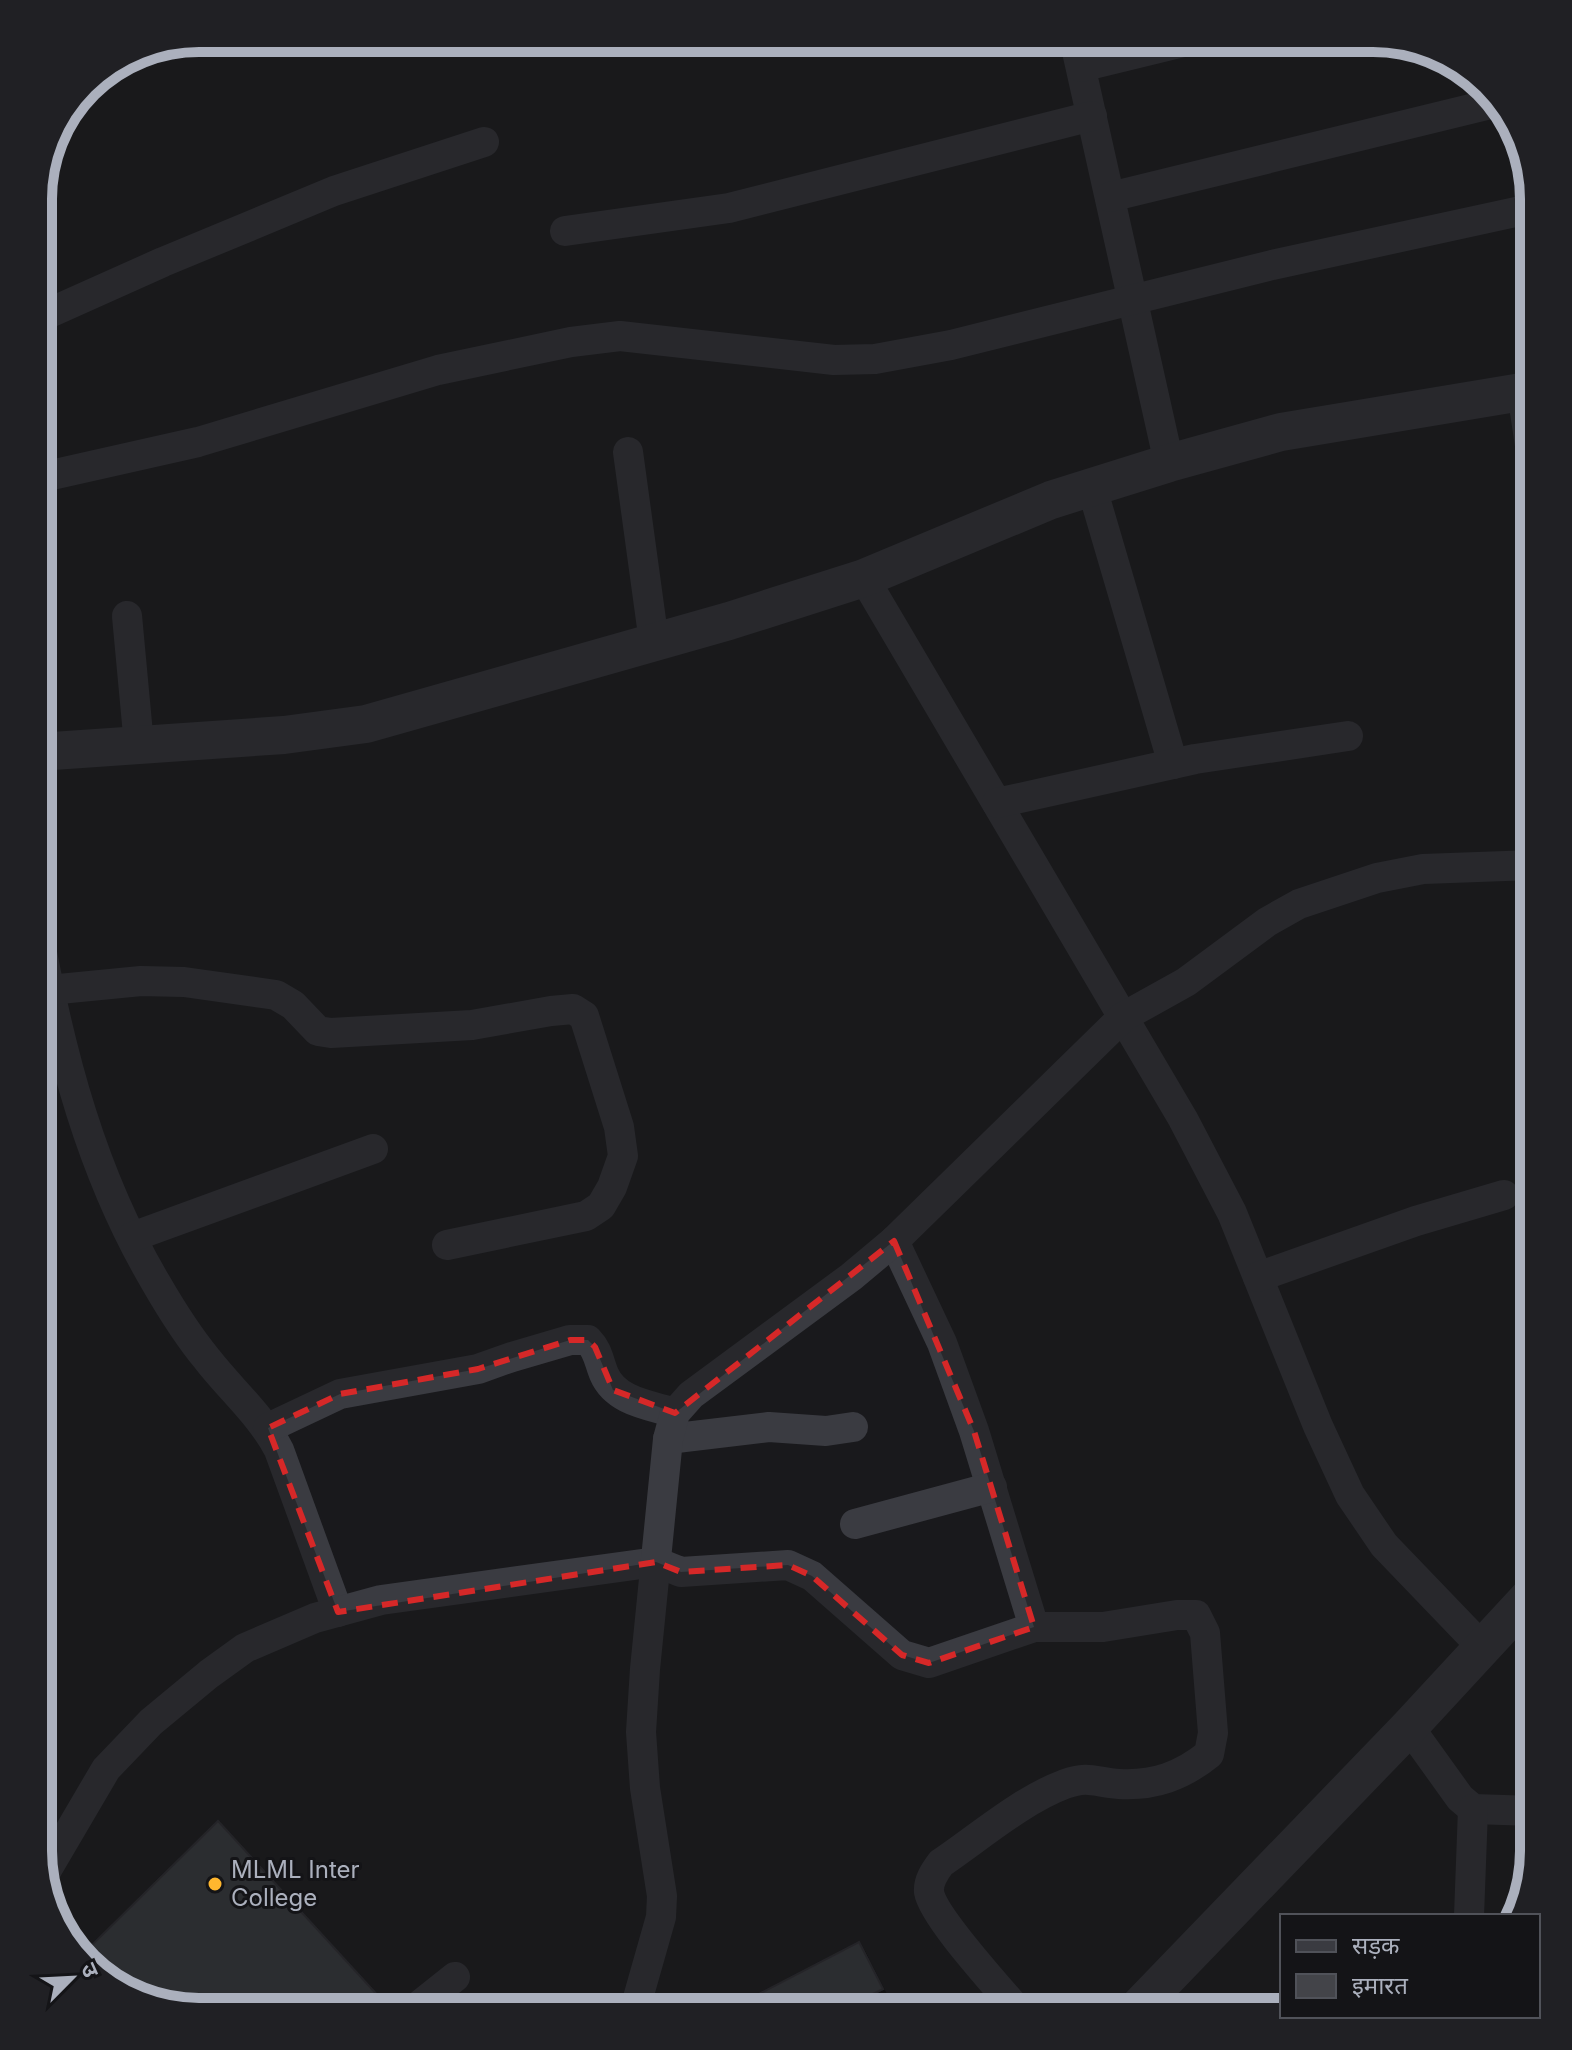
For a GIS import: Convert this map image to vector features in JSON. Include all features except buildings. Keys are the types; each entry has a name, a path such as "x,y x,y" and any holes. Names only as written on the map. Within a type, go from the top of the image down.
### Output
{"street":[{"path":"1078,52 1169,463"},
{"path":"1110,197 1486,105"},
{"path":"565,231 729,208 1092,116"},
{"path":"52,312 334,191 484,142"},
{"path":"52,475 198,442 438,370 571,342 620,336 834,360 875,359 951,345 1272,265 1520,211"},
{"path":"52,751 284,735 366,724 864,578 1051,500 1169,463 1281,432 1520,392"},
{"path":"628,452 654,642"},
{"path":"1092,488 1173,764"},
{"path":"864,578 1183,1119 1232,1213 1318,1426 1350,1495 1384,1545 1482,1647"},
{"path":"127,616 139,745"},
{"path":"997,803 1173,764 1281,744 1348,736"},
{"path":"638,1998 661,1917 662,1896 645,1788 641,1732 672,1426 691,1395 894,1241 1123,1017 1186,982 1267,922 1299,904 1377,878 1423,869 1520,866"},
{"path":"52,990 141,981 184,982 276,995 293,1005 318,1031 331,1033 472,1025 573,1009 584,1016 619,1127 623,1156 612,1187 601,1206 586,1216 447,1245"},
{"path":"52,1005 61,1049 88,1137 117,1211 156,1283 205,1358 268,1428 279,1450 338,1612"},
{"path":"132,1237 373,1149"},
{"path":"1258,1277 1416,1221 1504,1195"},
{"path":"894,1241 942,1343 992,1487 1034,1627"},
{"path":"268,1428 340,1394 478,1369 579,1340 588,1340 595,1347 613,1390 672,1426 826,1431 853,1427"},
{"path":"855,1524 992,1487"},
{"path":"52,1860 106,1769 151,1722 209,1674 245,1648 315,1618 381,1600 656,1562 681,1572 788,1565 812,1576 902,1655 929,1663 1034,1627 1103,1627 1177,1615 1196,1615 1205,1633 1213,1733 1209,1754 1188,1771 1155,1783 1116,1784 1091,1778 1065,1784 1035,1799 941,1863 933,1874 928,1889 936,1910 1008,1998"},
{"path":"1148,1998 1409,1727 1520,1607"},
{"path":"1409,1727 1460,1798 1473,1809 1520,1811"},
{"path":"1469,1914 1473,1809"},
{"path":"429,1998 455,1977"}],"highlighted area":[{"path":"894,1241 974,1431 1034,1627 929,1663 902,1655 812,1576 788,1565 681,1572 656,1562 338,1612 268,1428 340,1394 478,1369 570,1340 588,1340 595,1347 613,1390 675,1413"}],"place":[{"name":"MLML Inter College","path":"215,1884"}]}
